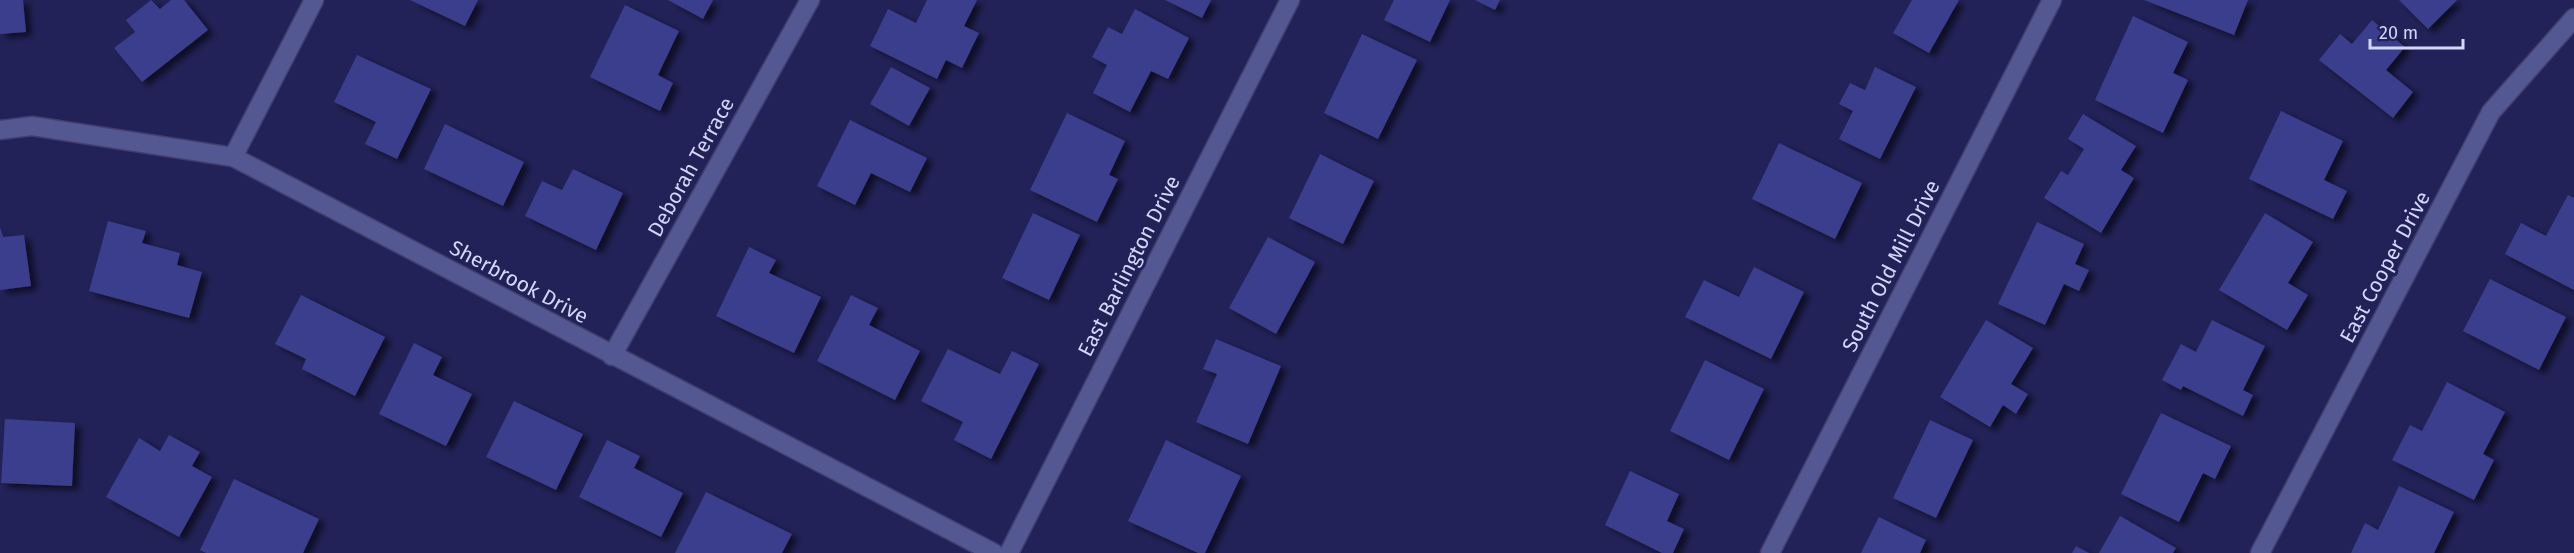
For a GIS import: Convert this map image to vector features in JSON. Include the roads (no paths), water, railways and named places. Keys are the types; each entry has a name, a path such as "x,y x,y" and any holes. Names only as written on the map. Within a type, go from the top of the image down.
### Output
{"street":[{"path":"233,157 315,0"},
{"name":"Deborah Terrace","path":"612,356 810,0"},
{"name":"East Barlington Drive","path":"1009,553 1290,0"},
{"name":"South Old Mill Drive","path":"1770,553 2052,0"},
{"name":"East Cooper Drive","path":"2260,553 2492,112 2574,18"},
{"name":"Sherbrook Drive","path":"0,130 32,126 233,157 993,553"}]}
